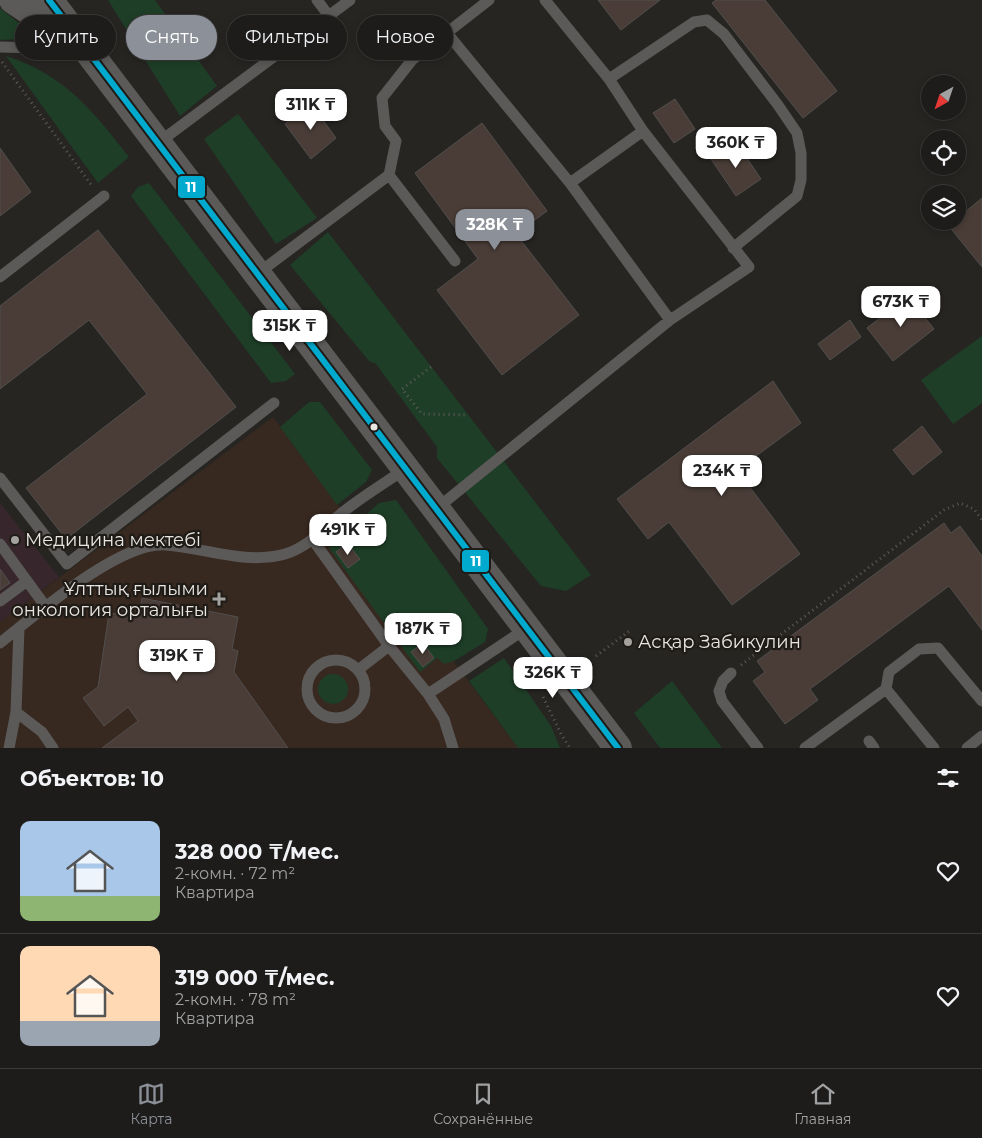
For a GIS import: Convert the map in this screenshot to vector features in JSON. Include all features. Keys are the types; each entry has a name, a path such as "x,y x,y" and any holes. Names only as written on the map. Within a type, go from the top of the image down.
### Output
{"main road":[{"path":"13,0 35,15"},
{"path":"49,0 60,15"},
{"path":"73,0 77,15"},
{"path":"94,60 618,748"}],"lane":[{"path":"317,0 328,15"},
{"path":"330,15 350,0"},
{"path":"453,28 489,0"},
{"path":"436,509 670,320 750,267 733,248 643,130 609,79 545,0"},
{"path":"609,79 694,22 707,20 724,34 768,92 797,133 801,153 801,180 797,196 733,248"},
{"path":"453,40 570,183 670,320"},
{"path":"0,47 15,46"},
{"path":"158,144 270,60"},
{"path":"258,274 389,175 396,141 385,126 382,98 412,60"},
{"path":"570,183 643,130"},
{"path":"389,175 455,261"},
{"path":"0,277 102,197"},
{"path":"0,478 67,564 274,403"},
{"path":"0,643 46,607 116,557 142,546 165,544 251,559 286,553 312,540 343,512 405,469"},
{"path":"312,540 389,646 428,694 444,719 453,748"},
{"path":"0,544 46,607"},
{"path":"0,601 27,581"},
{"path":"9,748 16,712 19,628"},
{"path":"428,694 527,628"},
{"path":"358,670 389,646"},
{"path":"806,748 886,689 889,672 919,648 938,648 982,702"},
{"path":"337,660 347,662 358,670 365,684 365,693 357,709 341,718 332,718 316,710 310,703 308,683 318,666 327,661 337,660"},
{"path":"731,672 722,681 719,691 722,701 758,748"},
{"path":"886,689 934,748"},
{"path":"16,712 42,732 53,748"},
{"path":"967,748 982,736"}],"path":[{"path":"0,59 102,197"},
{"path":"431,367 402,389 422,414 468,415"},
{"path":"731,672 944,510 960,503 974,509 982,520"},
{"path":"596,656 632,629"},
{"path":"543,696 561,734 570,748"}],"shaded area":[{"name":"Ұлттық ғылыми онкология орталығы","path":"273,417 518,748 0,748 0,622"},
{"name":"Медицина мектебі","path":"0,503 59,577 0,622"}],"green space":[{"path":"108,0 155,0 166,15 126,15 126,29"},
{"path":"0,8 15,20 15,39 0,40"},
{"path":"6,56 45,73 76,96 129,157 98,183"},
{"path":"145,60 198,60 217,86 180,116"},
{"path":"238,114 317,218 276,244 204,139"},
{"path":"149,183 295,374 286,381 271,383 131,196 138,187"},
{"path":"328,232 591,575 566,591 541,586 437,458 437,447 376,364 369,361 290,265"},
{"path":"982,336 982,403 953,424 921,380"},
{"path":"309,402 320,402 372,470 366,482 337,505 280,427"},
{"path":"396,500 488,629 485,642 454,661 444,664 437,658 420,672 329,548 379,503"},
{"path":"504,658 551,726 560,748 518,748 469,681"},
{"path":"333,674 344,678 348,689 344,700 333,704 322,700 318,689 322,678"},
{"path":"672,681 722,748 660,748 634,713"}],"building":[{"path":"598,0 660,0 621,30"},
{"path":"716,0 765,0 837,91 803,118 712,3"},
{"path":"675,99 695,129 674,143 653,113"},
{"path":"311,104 336,138 311,159 285,124"},
{"path":"482,123 547,211 516,234 579,315 502,375 437,290 478,259 415,173"},
{"path":"736,142 761,179 736,196 711,159"},
{"path":"0,148 31,192 0,216"},
{"path":"982,198 982,267 952,230 966,230 966,211"},
{"path":"98,230 236,407 66,539 26,488 147,394 89,320 0,389 0,306"},
{"path":"908,296 934,329 893,361 867,328"},
{"path":"850,320 861,337 830,360 818,344"},
{"path":"773,381 801,423 737,470 800,554 732,605 669,522 648,539 617,499"},
{"path":"922,426 942,452 913,475 893,450"},
{"path":"944,523 951,533 960,526 982,556 982,630 949,586 810,689 818,700 785,724 753,681 765,672 757,661"},
{"path":"347,543 360,559 348,568 336,552"},
{"path":"0,569 10,583 0,590"},
{"path":"142,598 238,617 232,649 238,651 234,672 288,748 102,748 138,721 128,707 104,726 83,698 98,687 109,613 138,616"},
{"path":"423,643 434,658 423,667 411,652"}],"transit line":[{"name":"11","path":"49,0 618,748"}],"place":[{"name":"Медицина мектебі","path":"15,540"},
{"name":"Ұлттық ғылыми онкология орталығы","path":"219,599"},
{"name":"Асқар Забикулин","path":"628,642"}]}
